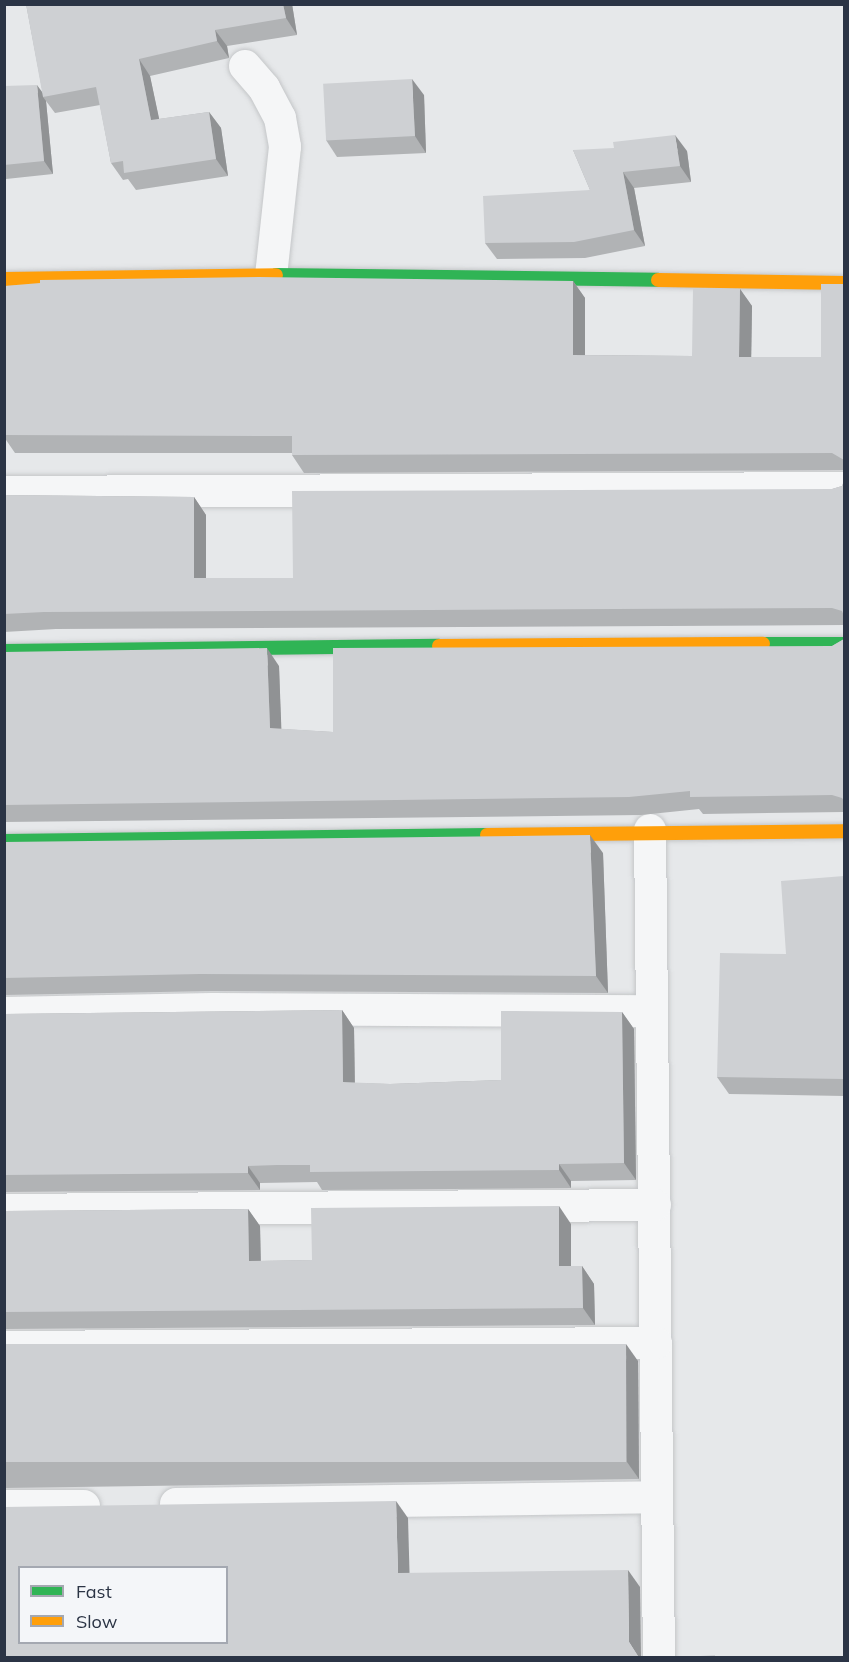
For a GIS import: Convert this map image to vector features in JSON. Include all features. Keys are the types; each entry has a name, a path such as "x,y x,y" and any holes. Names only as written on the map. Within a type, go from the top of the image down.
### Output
{"street":[{"path":"245,66 264,88 280,118 285,147 271,275"},
{"path":"4,279 271,275 844,283"},
{"path":"4,492 844,488"},
{"path":"4,651 56,648 844,644"},
{"path":"4,841 650,830 844,831"},
{"path":"650,830 655,1205 655,1497 659,1658"},
{"path":"4,1013 212,1009 652,1011"},
{"path":"4,1210 655,1205"},
{"path":"4,1347 656,1343"},
{"path":"4,1506 655,1497"}],"building":[{"path":"26,4 283,4 286,18 215,30 217,41 139,59 151,120 209,112 216,159 124,173 123,161 111,163 96,87 43,97"},
{"path":"412,79 415,136 326,141 323,84"},
{"path":"37,85 44,161 4,165 4,86"},
{"path":"675,135 680,166 623,172 634,230 574,242 485,243 483,196 590,190 573,150 614,148 613,142"},
{"path":"259,277 573,281 573,355 692,356 693,289 740,289 739,357 821,357 821,284 844,284 844,460 832,453 292,455 292,436 4,435 4,286 40,283 40,280"},
{"path":"844,481 844,616 842,611 832,608 4,614 4,495 194,497 194,578 293,578 292,491 832,489 842,486"},
{"path":"844,639 844,801 832,795 690,797 690,791 629,797 4,805 4,652 267,648 270,728 333,732 333,648 832,646"},
{"path":"590,835 596,976 200,974 4,978 4,842"},
{"path":"844,876 844,1079 717,1077 720,953 786,954 781,881"},
{"path":"342,1010 343,1082 390,1084 501,1080 501,1011 622,1012 624,1163 559,1164 559,1170 310,1172 310,1165 277,1165 248,1166 248,1173 4,1175 4,1014"},
{"path":"559,1206 559,1266 582,1266 583,1308 4,1312 4,1211 248,1209 249,1261 312,1260 311,1208"},
{"path":"4,1344 626,1344 626,1462 4,1462"},
{"path":"396,1501 398,1573 628,1570 629,1642 638,1656 642,1658 4,1658 4,1507"},
{"path":"715,1655 715,1658 671,1658"}],"traffic: fast":[{"path":"276,275 658,280"},
{"path":"763,644 844,644"},
{"path":"4,651 439,646"},
{"path":"4,841 487,835"}],"traffic: slow":[{"path":"4,279 276,275"},
{"path":"658,280 844,283"},
{"path":"439,646 763,644"},
{"path":"487,835 844,831"}]}
